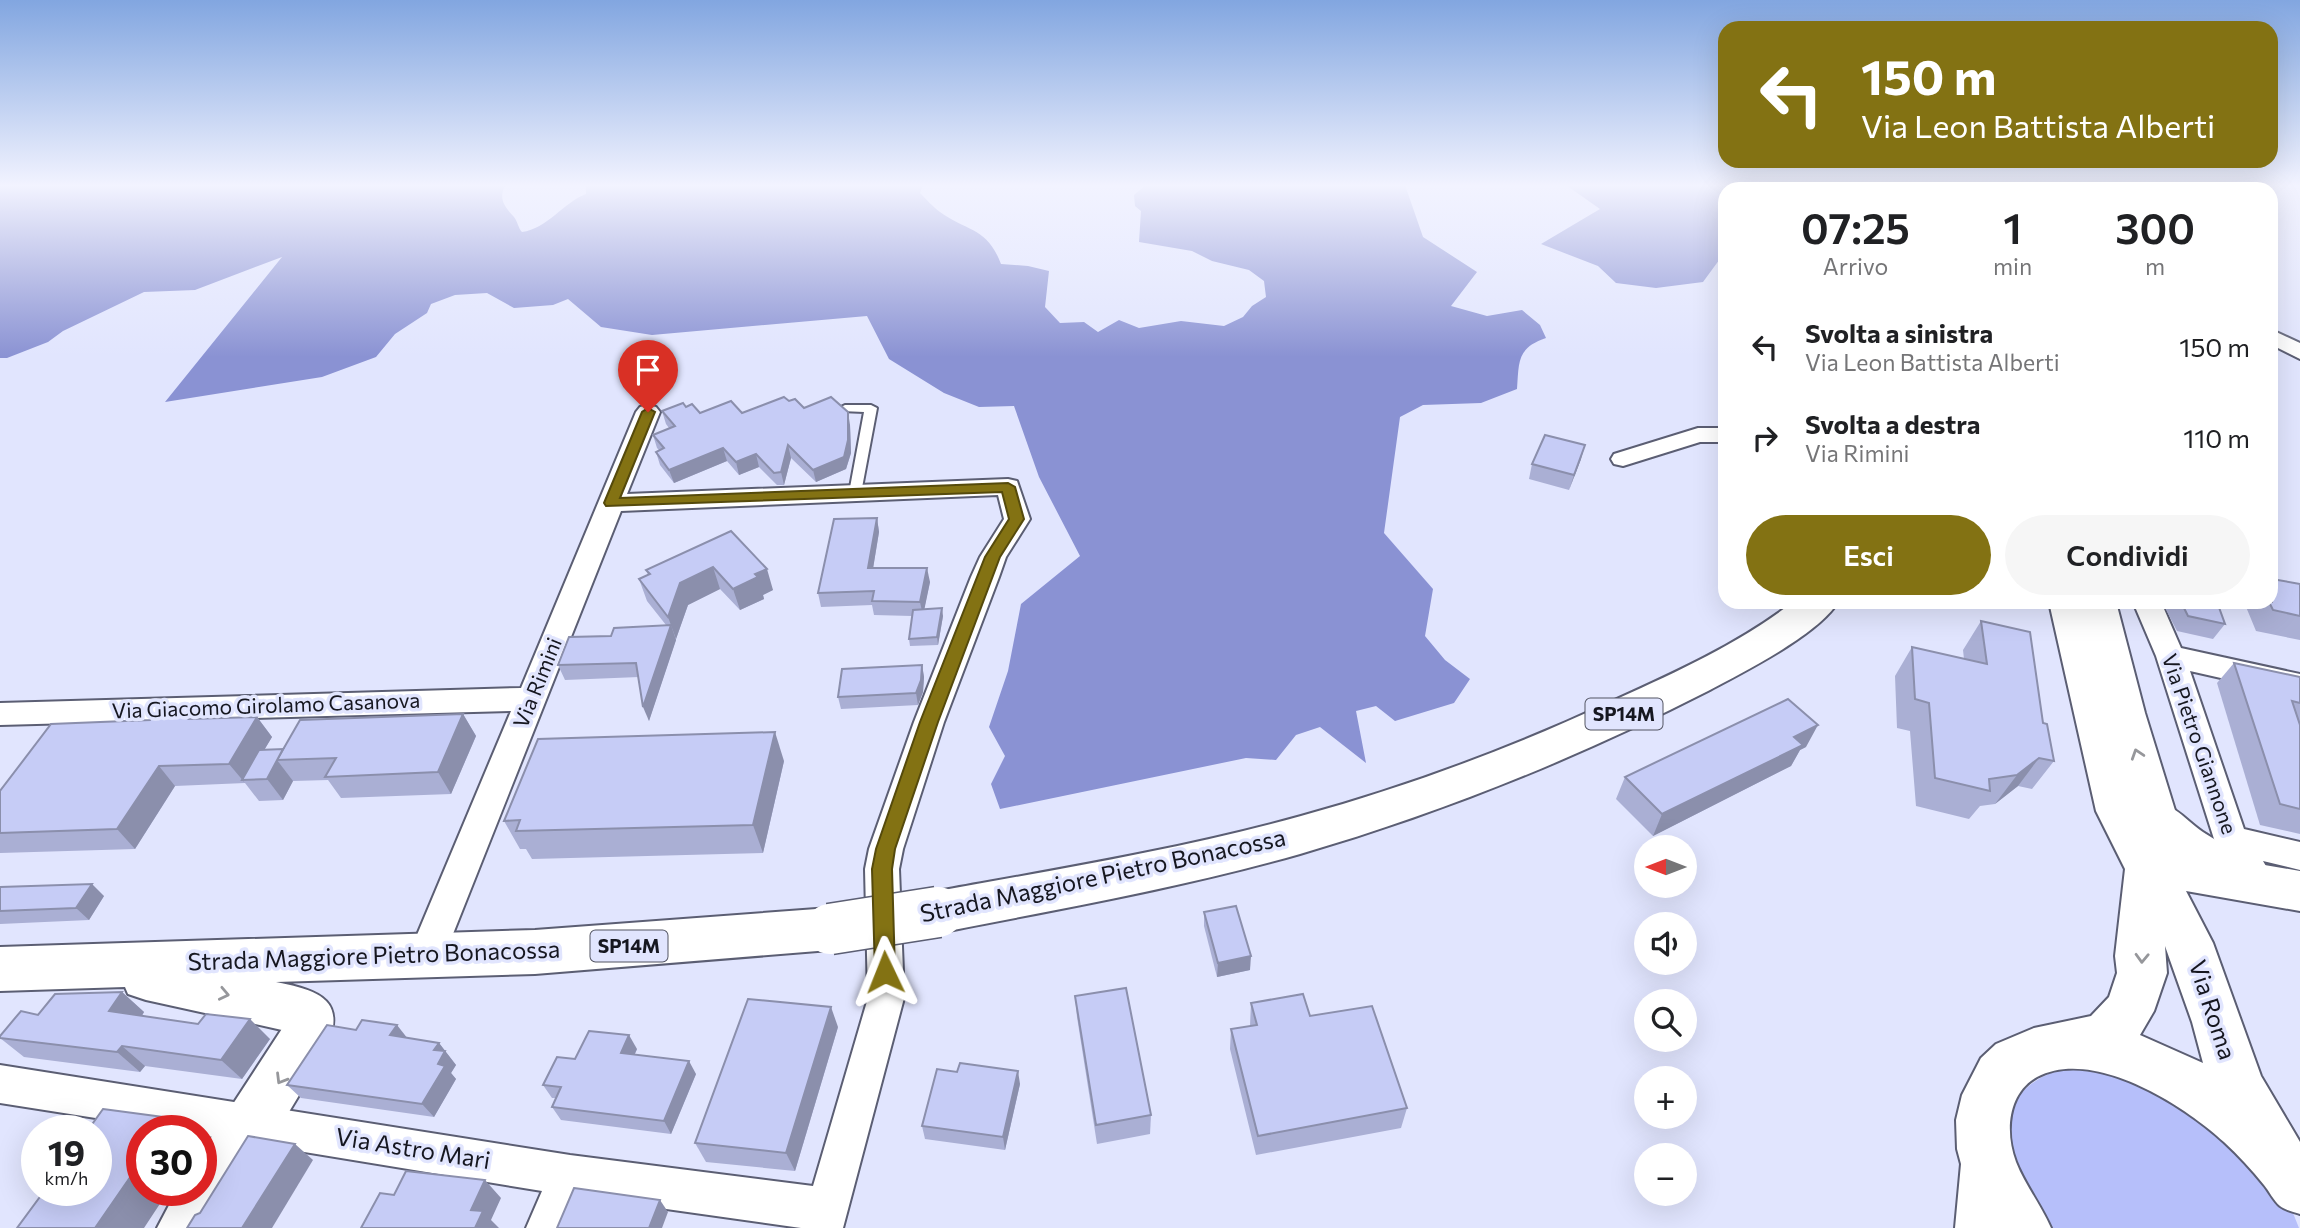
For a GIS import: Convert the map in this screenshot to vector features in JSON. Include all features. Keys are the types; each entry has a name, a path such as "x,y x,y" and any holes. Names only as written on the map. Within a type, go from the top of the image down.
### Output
{"main road":[{"name":"Strada Maggiore Pietro Bonacossa","path":"0,969 589,948 830,929 937,912 1125,876 1300,835 1451,785 1581,734 1682,686 1789,627 1811,609"},
{"name":"Via Roma","path":"2070,609 2118,811 2152,843 2242,1094 2288,1170"},
{"path":"1984,1228 1987,1216 1987,1160 1982,1121 1989,1089 2007,1065 2036,1051 2072,1046 2107,1035 2129,1011 2142,973 2140,956 2152,843 2099,609"},
{"path":"2152,843 2280,887"},
{"path":"85,966 303,1011 310,1018 307,1035 186,1228"},
{"path":"2072,1046 2122,1053 2175,1074 2229,1109 2288,1170"},
{"path":"1987,1160 2004,1201 2022,1228"}],"street":[{"path":"2278,340 2300,352"},
{"name":"Via Rimini","path":"427,954 648,412"},
{"path":"1623,459 1698,435 1718,435"},
{"path":"611,503 1008,487 1017,519 993,557 929,722 886,849 882,869 886,998 824,1218"},
{"name":"Via Pietro Giannone","path":"2150,609 2170,656 2231,839 2280,887"},
{"path":"2170,656 2300,685"},
{"name":"Via Giacomo Girolamo Casanova","path":"0,714 531,699"},
{"path":"2231,839 2300,856"},
{"name":"Via Astro Mari","path":"0,1084 254,1122 824,1218"},
{"path":"547,1228 570,1175"}],"lane":[{"path":"845,408 871,408 855,493"}],"shaded area":[{"path":"0,242 989,242 1001,264 1049,271 1045,307 1060,323 1084,322 1098,332 1119,320 1139,328 1181,321 1224,326 1243,317 1252,306 1266,297 1264,281 1249,270 1212,261 1192,251 1141,242 1431,242 1477,272 1451,306 1487,316 1522,310 1540,325 1546,338 1530,346 1521,357 1517,389 1481,403 1423,405 1400,417 1384,533 1433,589 1425,636 1445,660 1470,679 1454,703 1395,721 1376,706 1356,711 1366,763 1320,727 1296,735 1276,760 1246,758 1000,809 991,784 1005,756 989,727 1008,671 1021,604 1080,556 1039,477 1014,406 979,407 944,393 889,359 867,316 652,335 601,327 568,299 553,305 514,308 487,293 455,295 431,304 427,313 395,334 376,357 322,377 165,402 282,257 195,290 144,292 63,331 48,342 7,358 0,358"},
{"path":"1718,242 1718,262 1703,282 1656,288 1616,283 1598,266 1541,244"},
{"path":"2076,1066 2107,1067 2187,1099 2289,1203 2299,1228 2048,1228 2014,1165 2008,1137 2008,1121 2020,1094 2031,1084 2059,1070"}],"building":[{"path":"784,397 789,401 795,399 804,408 831,397 848,412 848,440 844,457 813,470 788,445 781,472 774,473 756,454 736,462 723,448 669,470 656,452 664,448 653,435 675,426 662,411 683,403 686,407 692,404 700,413 731,401 742,413"},
{"path":"1545,435 1585,445 1574,475 1532,464"},
{"path":"877,518 868,568 927,568 920,602 872,601 874,591 818,593 834,519"},
{"path":"731,531 767,569 755,574 758,577 733,589 713,567 680,583 668,617 639,579 650,574 646,570"},
{"path":"2278,580 2300,584 2300,616 2273,610 2278,609"},
{"path":"942,608 937,637 909,639 913,610"},
{"path":"2184,609 2220,609 2225,624 2188,616"},
{"path":"1981,621 2030,632 2043,723 2047,724 2054,761 2039,758 2017,775 1989,779 1990,791 1935,778 1929,703 1915,699 1912,647 1987,664"},
{"path":"671,625 643,707 636,663 558,665 569,637 611,636 614,628"},
{"path":"2234,663 2300,677 2300,703 2292,701 2300,725 2300,809 2280,804"},
{"path":"922,665 921,680 916,693 838,697 842,669"},
{"path":"1788,699 1818,725 1794,737 1803,745 1662,814 1625,777"},
{"path":"192,714 189,719 257,717 229,764 159,766 117,829 0,833 0,791 51,724 150,720 153,715"},
{"path":"463,714 438,772 325,777 336,758 277,760 300,720"},
{"path":"775,732 753,825 516,831 520,820 504,821 538,739"},
{"path":"283,749 267,779 242,780 259,750"},
{"path":"92,884 76,908 0,911 0,887"},
{"path":"1236,906 1251,956 1218,963 1204,912"},
{"path":"1126,988 1151,1115 1096,1125 1075,996"},
{"path":"122,992 109,1011 198,1024 206,1014 250,1019 221,1060 122,1046 117,1052 0,1038 21,1011 38,1015 55,994"},
{"path":"1303,994 1310,1016 1372,1006 1407,1108 1258,1136 1231,1029 1257,1025 1251,1003"},
{"path":"748,999 831,1007 786,1153 695,1143"},
{"path":"362,1020 397,1025 390,1035 439,1043 434,1050 445,1051 438,1064 445,1066 422,1104 287,1085 327,1025 356,1030"},
{"path":"589,1031 629,1035 621,1053 689,1061 664,1121 552,1107 561,1087 543,1085 557,1057 575,1059"},
{"path":"960,1063 1018,1071 1003,1137 922,1126 937,1069 957,1072"},
{"path":"103,1109 148,1115 126,1115 126,1183 112,1203 112,1115 99,1115"},
{"path":"248,1136 295,1144 242,1228 187,1228 204,1206 217,1206 217,1186"},
{"path":"406,1171 485,1180 471,1210 483,1211 475,1228 361,1228 380,1193 394,1195"},
{"path":"574,1188 660,1200 649,1228 557,1228"},
{"path":"33,1206 110,1206 95,1228 17,1228"}],"route":[{"path":"648,412 611,503 1008,487 1017,519 993,557 929,722 886,849 882,869 885,972"}]}
